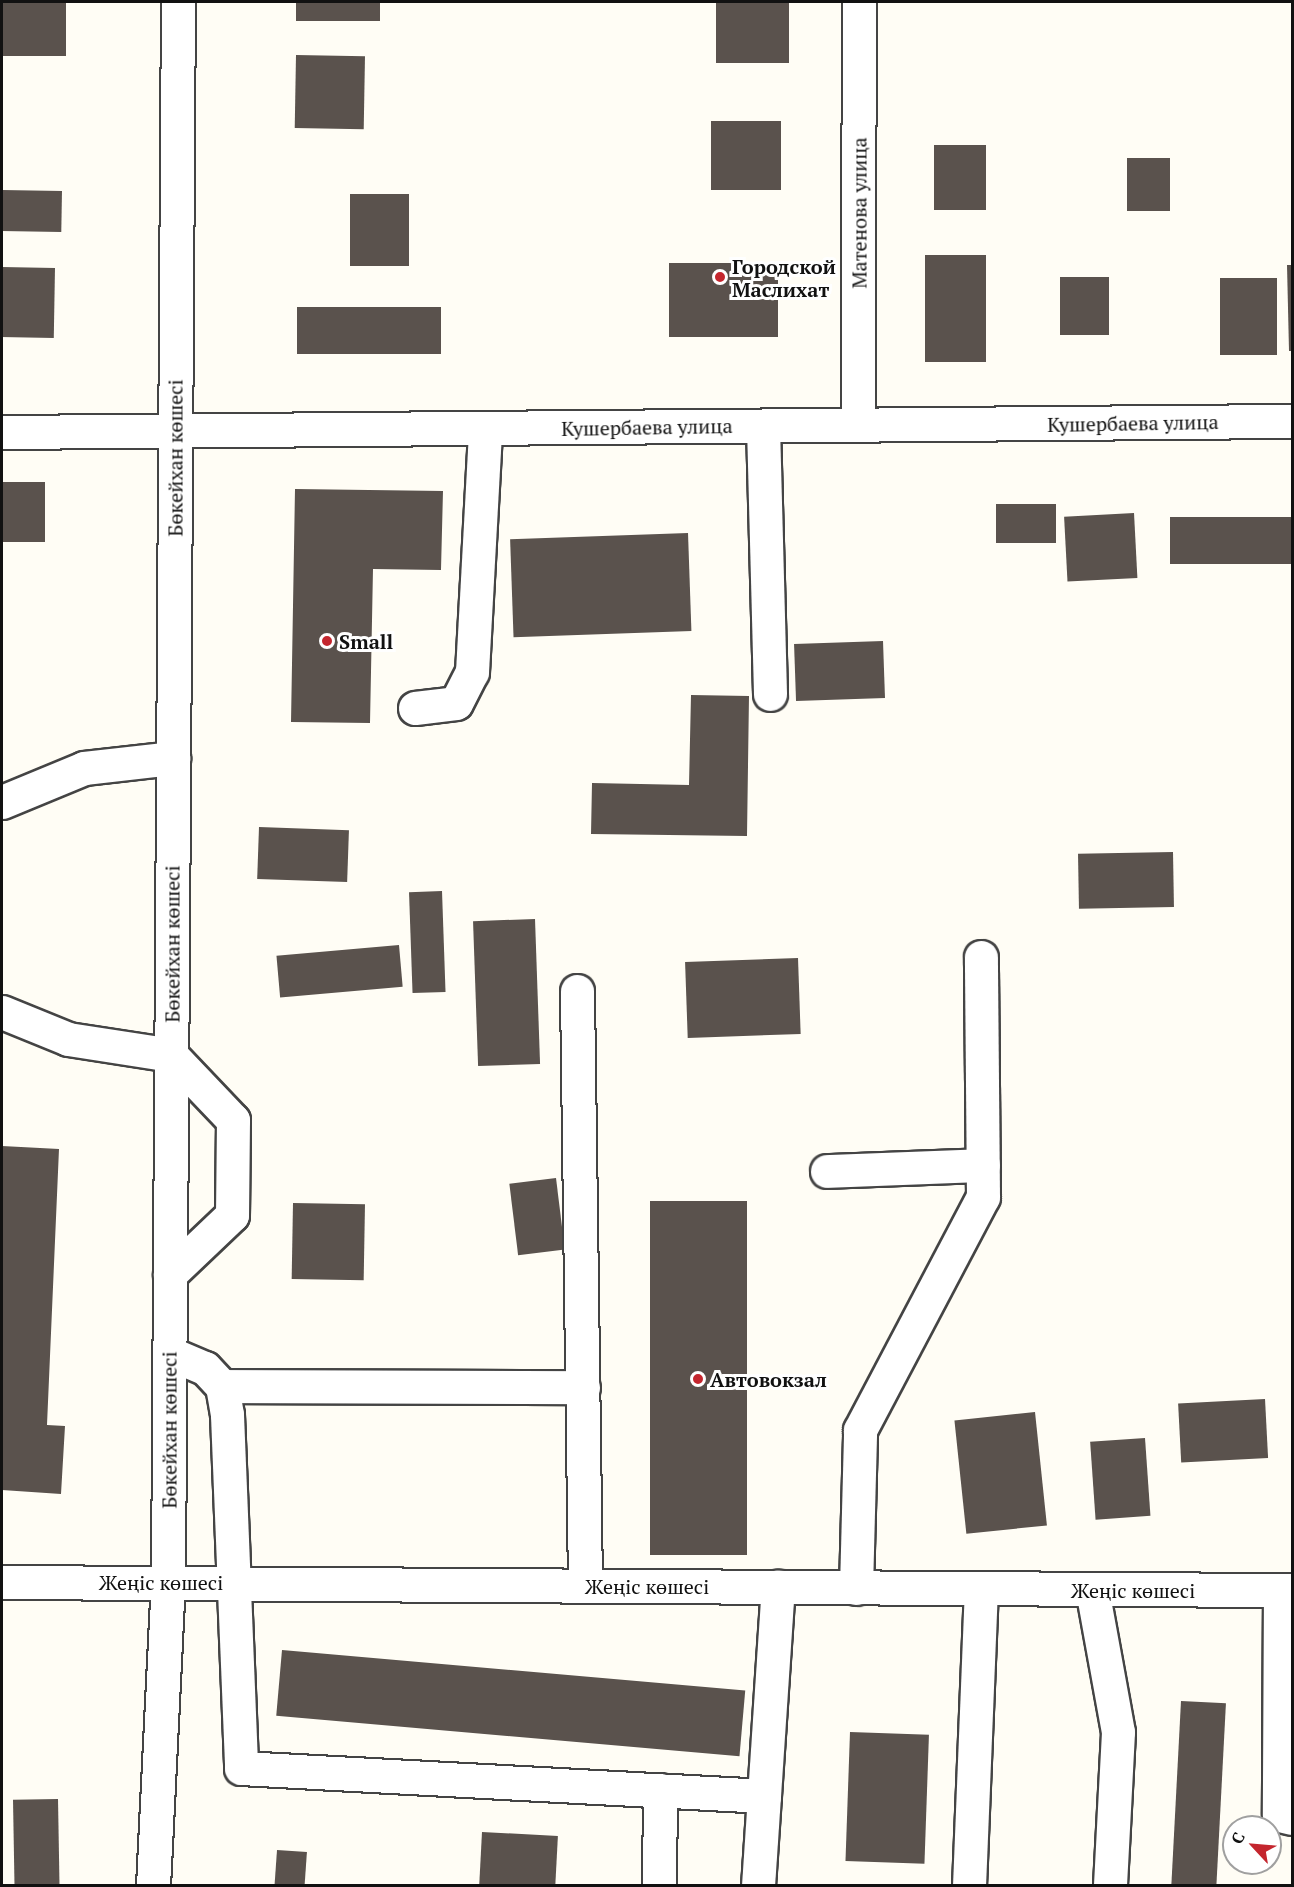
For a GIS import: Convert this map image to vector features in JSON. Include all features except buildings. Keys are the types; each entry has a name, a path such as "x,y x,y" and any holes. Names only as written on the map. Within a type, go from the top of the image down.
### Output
{"street":[{"name":"Бөкейхан көшесі","path":"153,1886 168,1582 178,2"},
{"name":"Матенова улица","path":"858,425 859,2"},
{"name":"Кушербаева улица","path":"2,432 1293,422"},
{"path":"763,426 770,694"},
{"path":"415,708 456,704 472,672 484,429"},
{"path":"2,802 84,768 173,758"},
{"path":"855,1588 860,1430 983,1197 981,957"},
{"path":"577,991 585,1586"},
{"path":"2,1012 68,1039 171,1055 233,1120 232,1215 170,1274"},
{"path":"827,1171 983,1165"},
{"path":"169,1353 205,1368 222,1386 237,1583 241,1768 764,1796"},
{"path":"222,1386 583,1387"},
{"name":"Жеңіс көшесі","path":"2,1582 1286,1590"},
{"path":"758,1886 778,1587"},
{"path":"969,1886 981,1589"},
{"path":"1092,1589 1118,1732 1110,1886"},
{"path":"1286,1590 1279,1815 1293,1818"},
{"path":"658,1886 660,1790"}],"place":[{"name":"Городской Маслихат","path":"720,277"},
{"name":"Small","path":"327,641"},
{"name":"Автовокзал","path":"698,1379"}]}
